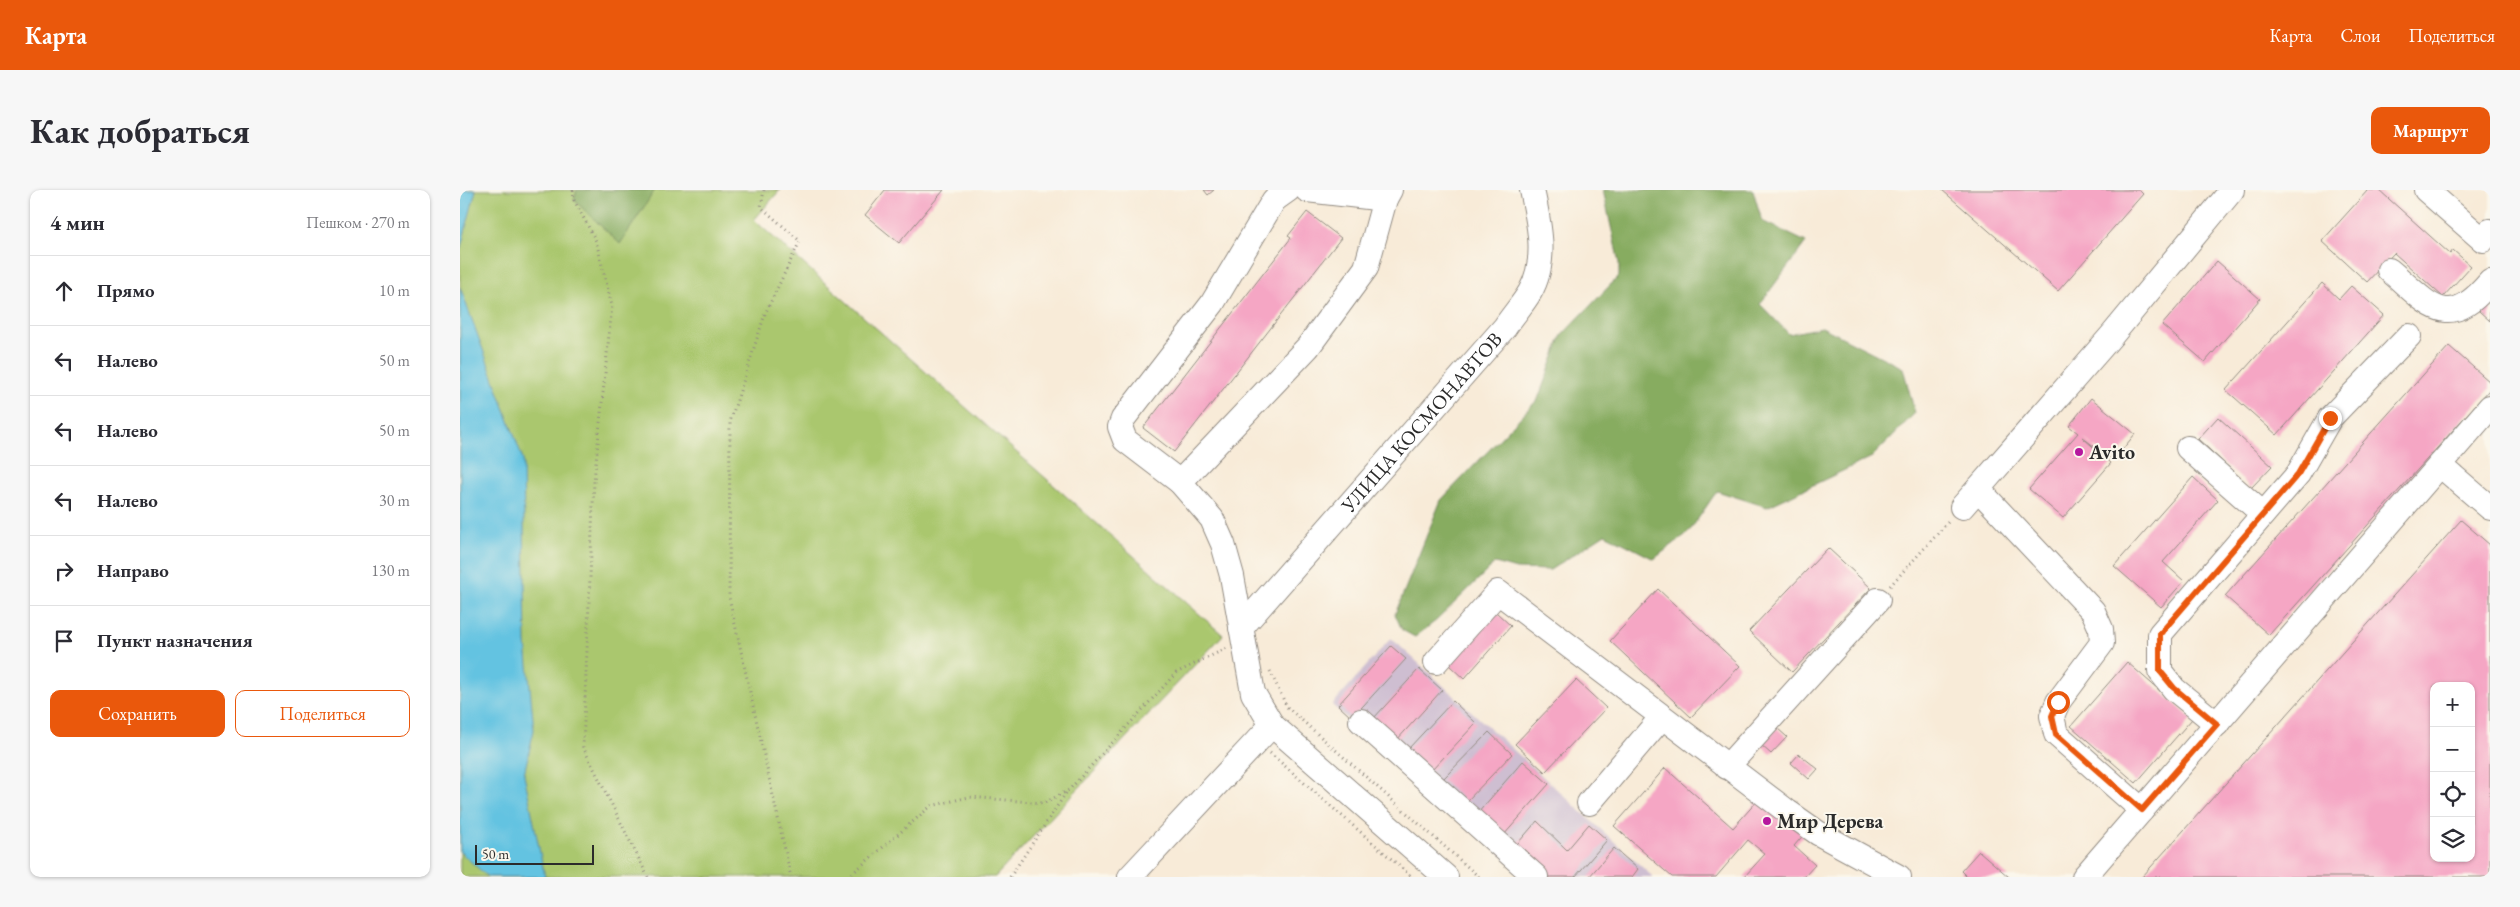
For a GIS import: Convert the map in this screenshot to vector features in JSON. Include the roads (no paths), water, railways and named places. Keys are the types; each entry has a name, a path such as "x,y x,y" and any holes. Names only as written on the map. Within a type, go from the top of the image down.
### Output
{"street":[{"path":"1288,190 1274,200 1212,304 1122,419 1120,427 1125,440 1180,482 1212,519 1223,544 1232,576 1253,693 1264,733 1446,877"},
{"path":"1180,482 1308,347 1366,268 1387,195 1307,190"},
{"name":"УЛИЦА КОСМОНАВТОВ","path":"1241,634 1505,327 1531,290 1540,260 1540,228 1532,190"},
{"path":"1962,507 2112,334 2232,190"},
{"path":"2426,190 2488,239"},
{"path":"2388,270 2434,308 2449,311 2462,308 2475,300 2490,282"},
{"path":"2217,724 2174,688 2160,671 2160,634 2298,474 2330,418 2410,336"},
{"path":"2084,877 2490,407"},
{"path":"2188,448 2263,514"},
{"path":"2440,465 2490,508"},
{"path":"1978,489 2093,611 2101,629 2102,643 2058,702 2052,716 2056,734 2142,810"},
{"path":"1436,662 1498,592 1727,768 1818,833 1899,877"},
{"path":"1727,768 1878,600"},
{"path":"1589,803 1662,717"},
{"path":"1360,721 1536,877"},
{"path":"1130,877 1264,733"}],"water":[{"path":"460,190 476,190 460,251"},
{"path":"460,287 523,459 526,643 534,730 524,774 545,877 488,877 460,852"}],"place":[{"name":"Avito","path":"2079,452"},
{"name":"Мир Дерева","path":"1767,821"}]}
